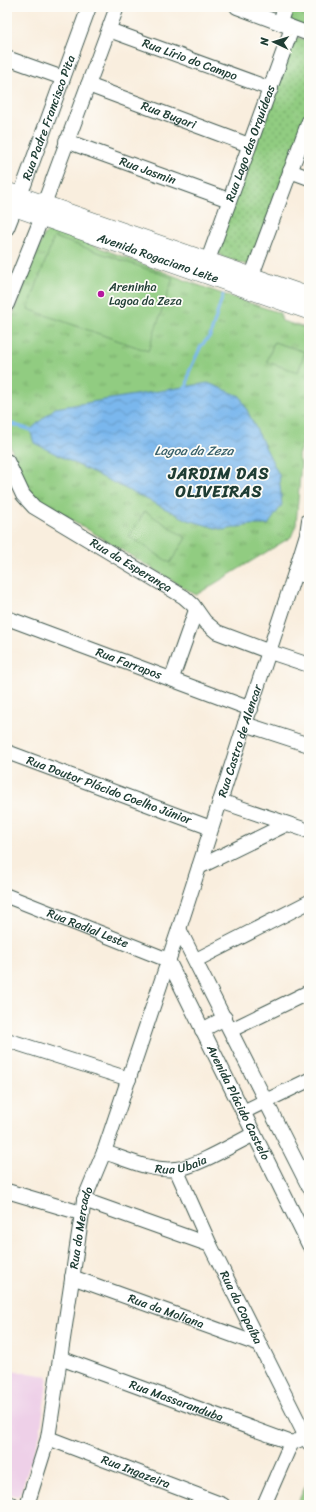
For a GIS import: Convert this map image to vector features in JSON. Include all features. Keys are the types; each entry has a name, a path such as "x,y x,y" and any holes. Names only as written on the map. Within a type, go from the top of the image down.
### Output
{"main road":[{"name":"Avenida Rogaciano Leite","path":"12,200 205,267 236,277 309,296"},
{"name":"Avenida Rogaciano Leite","path":"236,277 309,311"}],"street":[{"name":"Rua Padre Francisco Pita","path":"7,228 12,200 63,78 89,7"},
{"name":"Rua Padre Francisco Pita","path":"7,304 43,211 66,141 117,7"},
{"path":"237,7 309,34"},
{"name":"Rua Lago das Orquídeas","path":"205,267 271,89 286,25 285,7"},
{"name":"Rua Lírio do Campo","path":"109,30 271,89"},
{"path":"7,58 63,78"},
{"name":"Rua Bugari","path":"88,85 249,145"},
{"path":"236,277 290,172 309,120"},
{"name":"Rua Jasmin","path":"66,141 229,200"},
{"path":"290,172 309,178"},
{"name":"Rua da Esperança","path":"7,461 23,495 34,507 173,590 193,605 204,622 217,632 270,652 309,664"},
{"name":"Rua Castro de Alencar","path":"168,960 180,929 211,828 270,652 307,534 309,520"},
{"path":"295,573 309,577"},
{"path":"172,678 196,610"},
{"name":"Rua Farrapos","path":"7,618 172,678 250,709"},
{"path":"245,724 309,745"},
{"name":"Rua Doutor Plácido Coelho Júnior","path":"7,752 211,828"},
{"path":"220,801 309,831"},
{"path":"199,867 286,824"},
{"name":"Rua Radial Leste","path":"7,896 168,960"},
{"path":"196,960 309,902"},
{"path":"180,929 267,1101 305,1171 309,1187"},
{"name":"Avenida Plácido Castelo","path":"168,960 309,1244"},
{"name":"Rua do Mercado","path":"27,1505 48,1438 83,1206 104,1152 168,960"},
{"path":"202,1030 228,1024 309,992"},
{"path":"7,1040 129,1079"},
{"path":"243,1112 309,1080"},
{"name":"Rua Ubaia","path":"104,1152 158,1169 176,1169 193,1164 254,1134"},
{"name":"Rua da Copaíba","path":"176,1169 210,1245 308,1440"},
{"path":"7,1191 83,1206 210,1245"},
{"name":"Rua da Moliana","path":"72,1278 260,1345"},
{"name":"Rua Massaranduba","path":"60,1358 292,1443"},
{"name":"Rua Ingazeira","path":"48,1438 223,1505"},
{"path":"264,1505 292,1443 298,1440 308,1440"},
{"path":"7,1503 13,1505"}],"shaded area":[{"path":"7,1370 48,1376 40,1434 20,1494 17,1496 7,1493"}],"green space":[{"path":"294,7 309,7 309,28 290,21"},
{"path":"296,37 309,41 309,105 252,262 247,265 222,257 215,250"},
{"path":"53,230 214,291 280,313 282,321 309,329 309,423 298,456 301,463 296,525 291,537 196,595 39,500 28,487 16,461 7,436 7,331 44,234"},
{"name":"Areninha Lagoa da Zeza","path":"54,237 173,278 148,351 28,309"},
{"path":"274,342 305,352 298,372 267,362"},
{"path":"145,511 186,538 170,563 129,536"},
{"path":"305,1486 309,1488 309,1505 297,1505"}],"water":[{"name":"Lagoa da Zeza","path":"208,383 240,396 279,475 282,505 268,525 250,525 223,530 188,520 34,443 30,430 55,408"}],"waterway":[{"path":"184,388 187,386 189,372 201,346 210,336 223,295"},
{"path":"7,427 12,424 34,431"}],"place":[{"name":"Areninha Lagoa da Zeza","path":"101,294"}],"district":[{"name":"JARDIM DAS OLIVEIRAS","path":"219,482"}]}
